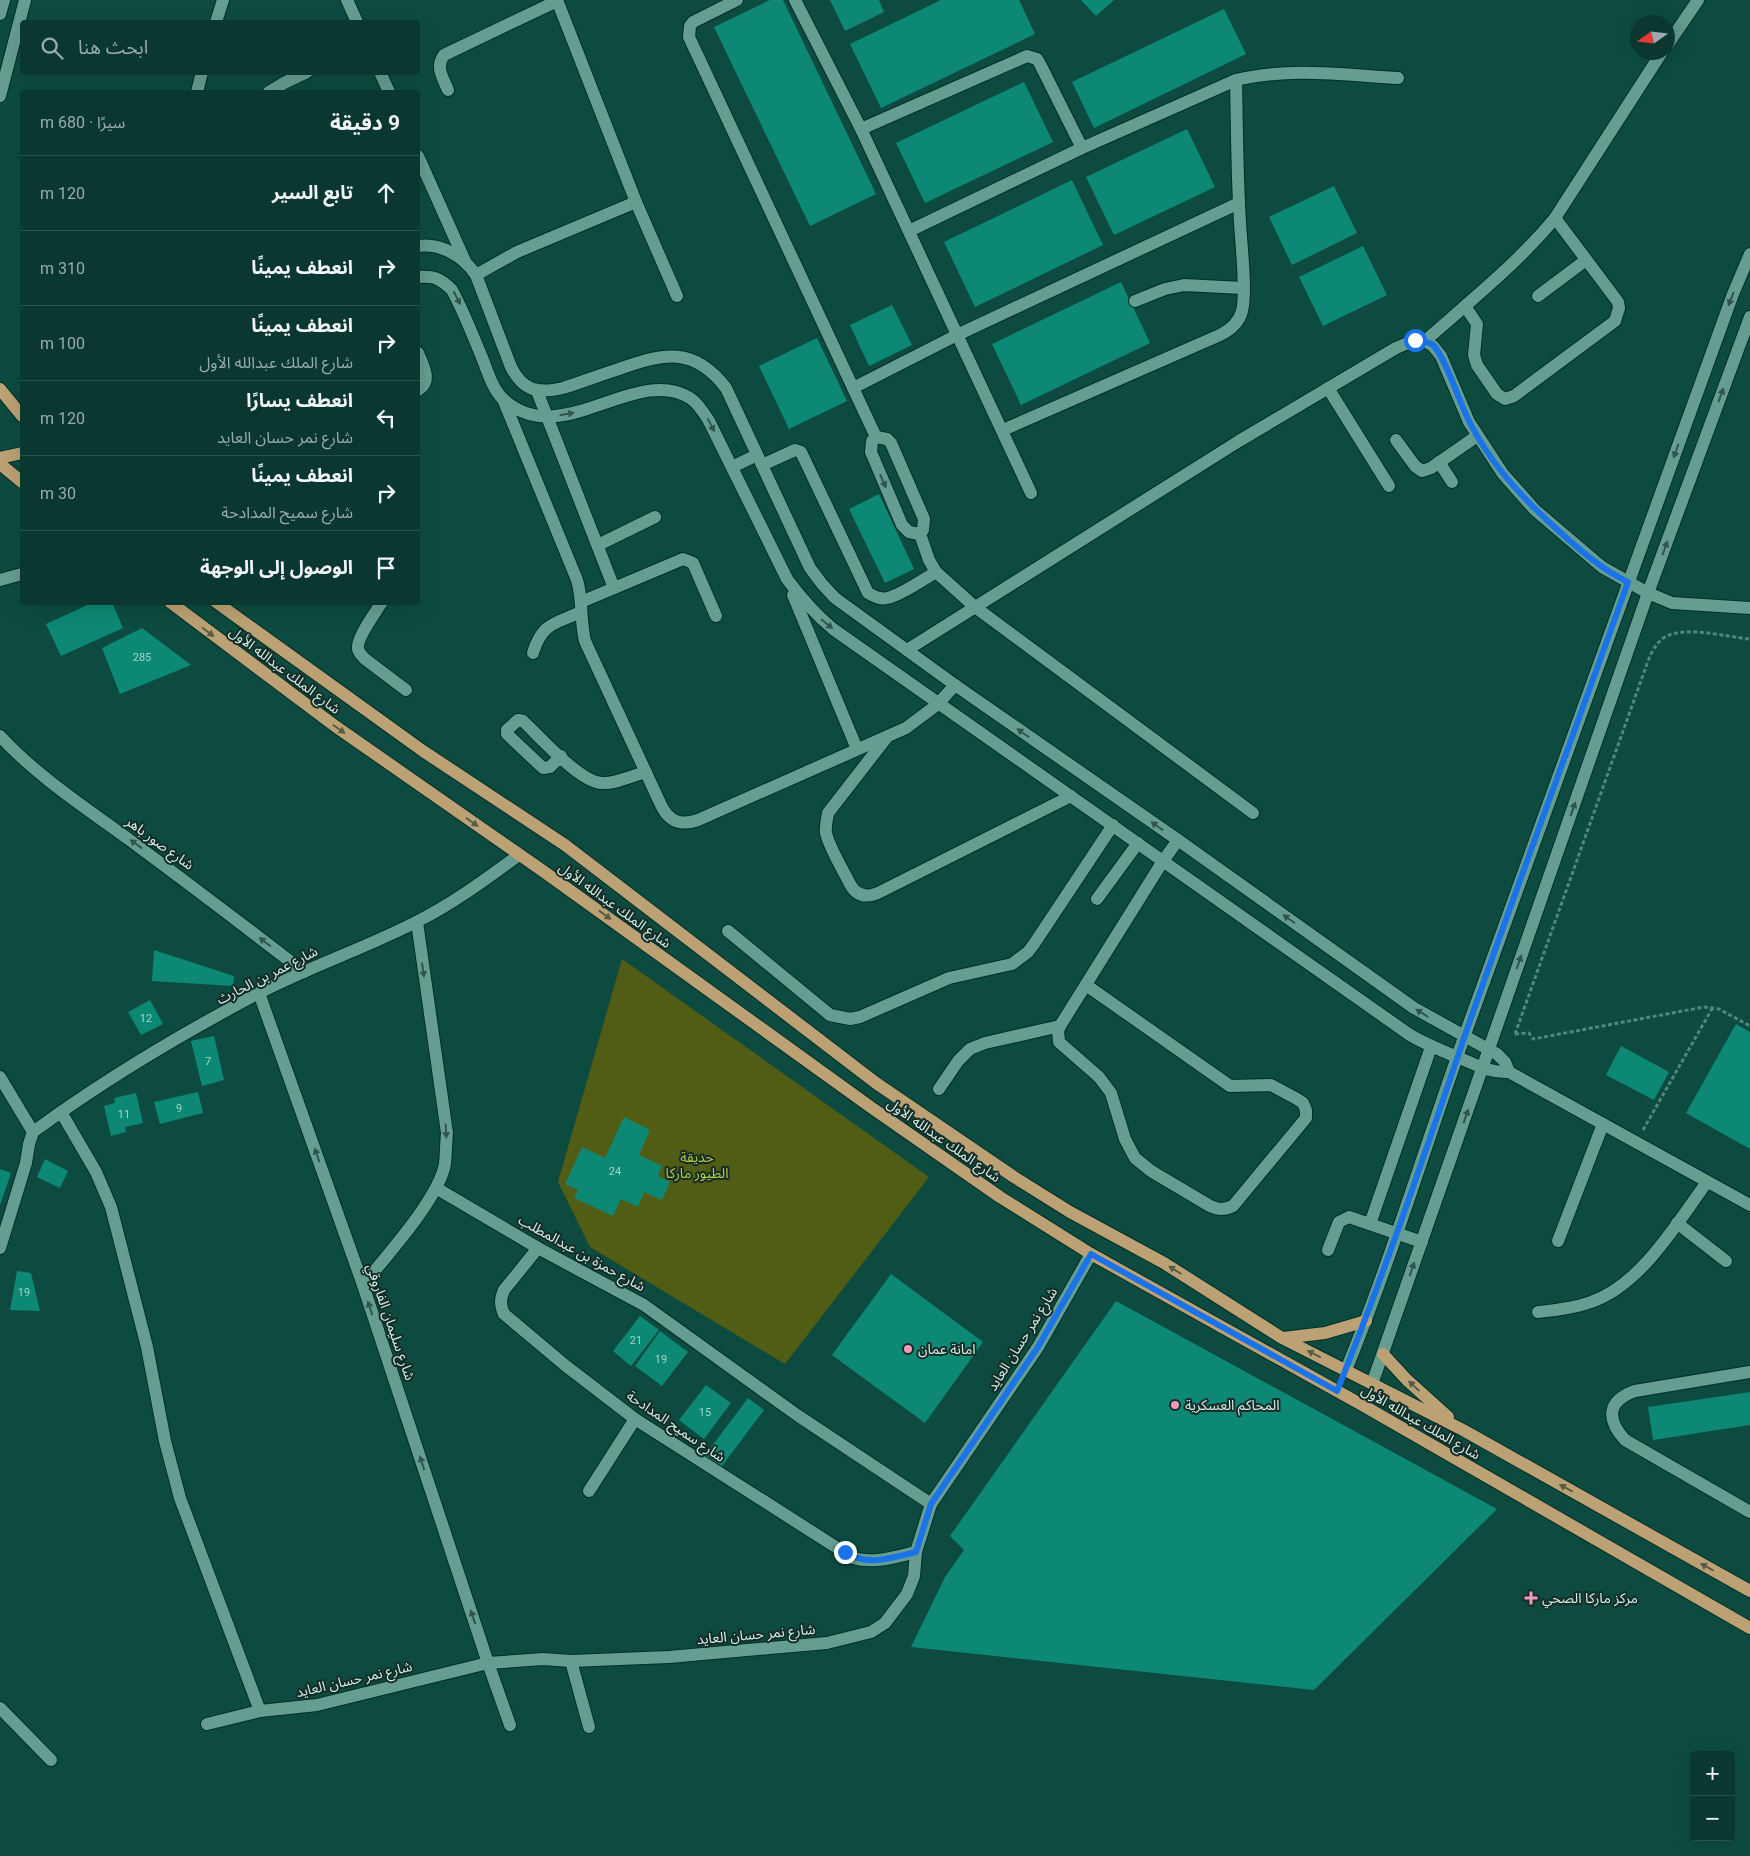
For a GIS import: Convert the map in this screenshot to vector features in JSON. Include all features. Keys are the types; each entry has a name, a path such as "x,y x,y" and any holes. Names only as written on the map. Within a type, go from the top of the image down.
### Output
{"main road":[{"path":"0,389 20,412"},
{"path":"0,458 20,453"},
{"path":"0,464 20,480"},
{"name":"شارع الملك عبدالله الأول","path":"174,605 335,726 519,855 879,1114 1000,1197 1091,1254 1364,1406 1750,1628"},
{"name":"شارع الملك عبدالله الأول","path":"220,605 423,751 565,845 876,1083 1014,1177 1070,1212 1164,1263 1282,1338 1463,1430 1750,1591"},
{"path":"1282,1338 1325,1333 1366,1321"},
{"path":"1384,1354 1407,1380 1463,1430"},
{"path":"1337,1391 1346,1370"},
{"path":"1364,1406 1372,1384"}],"street":[{"path":"0,96 25,0"},
{"path":"217,20 223,0"},
{"path":"347,0 356,20"},
{"path":"448,90 439,66 440,60 444,55 557,0 636,202 677,296"},
{"path":"737,0 693,22 690,26 689,37 876,437"},
{"path":"796,0 861,129 1031,493"},
{"path":"1675,34 1698,0"},
{"path":"861,129 1027,56 1037,59 1040,64 1082,148"},
{"path":"1425,341 1525,252 1555,218 1657,60"},
{"path":"909,231 1082,148 1236,80 1276,73 1398,78"},
{"path":"198,90 201,75"},
{"path":"272,90 301,75"},
{"path":"381,75 388,90"},
{"path":"1003,430 1227,332 1239,318 1242,310 1243,288 1236,80"},
{"path":"420,160 465,261 476,275 516,378 525,386 537,391 550,391 646,359 664,356 683,357 700,363 715,373 726,388 810,568 835,598 955,685 1178,840 1414,1008 1465,1036 1490,1043 1505,1062 1509,1072"},
{"path":"476,275 512,254 636,202"},
{"path":"853,388 957,335 1239,203"},
{"path":"1465,306 1477,324 1474,355 1477,364 1500,397 1510,399 1610,325 1618,315 1618,302 1555,218"},
{"path":"420,246 436,247 452,252 465,261"},
{"path":"1346,1370 1398,1233 1465,1036 1732,294 1750,254"},
{"path":"1538,296 1586,260"},
{"path":"420,277 429,276 442,280 452,290 493,384 503,399 577,580 585,641 665,814 672,820 681,824 689,823 887,737 917,721 938,704 955,685"},
{"path":"1135,301 1165,289 1184,285 1243,288"},
{"path":"1372,1384 1648,593 1750,317"},
{"path":"907,650 1239,441 1404,343 1415,340 1425,341 1433,346 1441,356 1460,404 1477,436 1502,474 1535,510 1587,556 1628,582 1672,603 1750,608"},
{"path":"420,358 427,376 426,382 420,388"},
{"path":"1328,388 1389,486"},
{"path":"503,399 516,408 532,414 547,416 583,411 650,390 664,389 678,392 691,399 709,421 787,579 857,749"},
{"path":"537,391 614,588"},
{"path":"1396,440 1418,469 1426,471 1477,436"},
{"path":"876,437 887,439 891,443 924,519 923,530 920,534"},
{"path":"876,437 870,447 871,452 891,500 905,529 920,534"},
{"path":"732,467 792,451 801,452 863,584 868,592 876,598 886,599 894,596 936,572"},
{"path":"1439,462 1452,482"},
{"path":"598,545 655,517"},
{"path":"920,534 929,560 936,572 975,607 1253,812"},
{"path":"533,653 537,641 544,630 614,588 677,561 688,560 693,563 716,616"},
{"path":"0,580 20,575"},
{"path":"787,579 800,598 821,620 1400,1029 1431,1046 1482,1068 1509,1072 1750,1205"},
{"path":"380,605 361,637 358,649 360,655 406,690"},
{"name":"شارع صور باهر","path":"0,736 11,748 56,786 182,878 304,972"},
{"path":"887,737 828,813 826,823 826,834 853,890 865,896 878,893 1072,796"},
{"path":"561,756 589,780 599,783 610,783 646,772"},
{"path":"728,931 821,1009 839,1018 860,1018 936,982 963,974 1002,967 1020,959 1034,944 1113,825"},
{"path":"1086,985 1230,1086 1271,1085 1303,1103 1306,1110 1306,1118 1233,1206 1226,1210 1217,1209 1150,1171 1135,1158 1125,1139 1111,1093 1099,1076 1059,1042 1058,1031 1060,1026 1163,861 1178,840"},
{"path":"1097,899 1138,843"},
{"name":"شارع عمر بن الحارث","path":"33,1132 168,1044 259,993 416,922 458,900 519,855"},
{"path":"363,1285 436,1188 444,1164 447,1133 416,922"},
{"name":"شارع سليمان الفاروقي","path":"259,993 363,1285 510,1725"},
{"path":"939,1089 958,1061 970,1049 985,1043 1060,1026"},
{"path":"1370,1224 1431,1046"},
{"path":"0,1078 33,1132 26,1163 0,1248"},
{"path":"61,1112 96,1172 111,1208 146,1347 165,1441 180,1498 260,1711"},
{"path":"1558,1241 1603,1124"},
{"path":"1538,1312 1591,1303 1613,1292 1633,1278 1707,1182"},
{"name":"شارع حمزة بن عبدالمطلب","path":"436,1188 538,1248 644,1305 797,1415 931,1504"},
{"path":"1328,1250 1337,1227 1344,1218 1354,1218 1422,1242"},
{"path":"1677,1223 1726,1261"},
{"name":"شارع سميح المدادحة","path":"538,1248 504,1290 501,1303 504,1314 566,1366 635,1419 853,1558 872,1561 885,1560 916,1552"},
{"name":"شارع نمر حسان العايد","path":"207,1724 260,1711 317,1704 488,1663 534,1659 571,1661 634,1660 713,1654 827,1643 871,1632 885,1623 907,1594 914,1576 916,1552 931,1504 1038,1347 1091,1254"},
{"path":"1750,1372 1635,1392 1617,1400 1613,1409 1615,1426 1625,1440 1750,1512"},
{"path":"589,1491 635,1419"},
{"path":"571,1661 589,1727"},
{"path":"0,1708 51,1760"}],"path":[{"path":"1515,1034 1654,647 1666,637 1680,632 1750,640"},
{"path":"1490,1043 1515,1034 1529,1033 1533,1039 1704,1007 1719,1008 1750,1026"},
{"path":"1636,1143 1713,1007"}],"green space":[{"name":"حديقة الطيور ماركا","path":"622,959 929,1177 785,1364 590,1247 558,1182"}],"building":[{"path":"770,0 783,0 876,194 810,226 714,27"},
{"path":"830,0 879,0 884,12 845,31"},
{"path":"941,0 1019,0 1035,34 881,108 850,44"},
{"path":"1081,0 1114,0 1096,16"},
{"path":"1224,9 1246,54 1094,128 1072,82"},
{"path":"1024,82 1053,142 925,203 896,143"},
{"path":"1187,129 1215,187 1114,235 1086,177"},
{"path":"1072,180 1103,245 975,307 944,242"},
{"path":"1334,186 1357,233 1292,265 1269,217"},
{"path":"1363,246 1387,295 1323,326 1299,277"},
{"path":"1121,282 1150,343 1021,405 992,344"},
{"path":"892,305 912,345 869,366 850,325"},
{"path":"817,338 847,401 789,429 759,366"},
{"path":"879,494 914,569 885,583 849,509"},
{"path":"87,605 113,605 123,628 61,656 46,624"},
{"path":"142,628 191,665 120,694 102,648"},
{"path":"154,950 234,976 233,986 152,981"},
{"path":"150,1000 163,1024 141,1035 128,1012"},
{"path":"1736,1024 1750,1032 1750,1149 1686,1113"},
{"path":"214,1036 224,1080 202,1086 191,1041"},
{"path":"1621,1046 1669,1072 1654,1100 1606,1075"},
{"path":"198,1092 203,1113 160,1124 154,1102"},
{"path":"136,1093 143,1123 125,1127 126,1132 111,1136 104,1106 115,1103 114,1098"},
{"path":"624,1117 650,1130 639,1155 662,1166 658,1176 670,1182 662,1200 644,1192 638,1207 621,1199 613,1216 574,1198 578,1190 565,1184 582,1147 605,1158"},
{"path":"45,1159 68,1171 60,1188 37,1177"},
{"path":"0,1169 11,1173 0,1205"},
{"path":"17,1271 31,1273 40,1311 10,1310"},
{"name":"امانة عمان","path":"891,1274 983,1342 925,1423 832,1355"},
{"name":"المحاكم العسكرية","path":"1116,1301 1497,1509 1314,1690 911,1647 945,1577 964,1550 950,1536"},
{"path":"640,1316 659,1330 631,1366 613,1351"},
{"path":"660,1331 688,1352 662,1386 635,1366"},
{"path":"706,1385 731,1403 704,1439 679,1420"},
{"path":"1750,1392 1750,1425 1653,1440 1648,1407"},
{"path":"748,1398 764,1410 719,1470 703,1458"}],"place":[{"name":"امانة عمان","path":"908,1349"},
{"name":"المحاكم العسكرية","path":"1175,1405"},
{"name":"مركز ماركا الصحي","path":"1531,1598"}],"route":[{"path":"845,1552 853,1558 872,1561 885,1560 916,1552 931,1504 1038,1347 1091,1254 1337,1391 1366,1321 1398,1233 1465,1036 1628,582 1587,556 1535,510 1513,487 1502,474 1469,422 1441,356 1433,346 1425,341 1415,340"}]}
